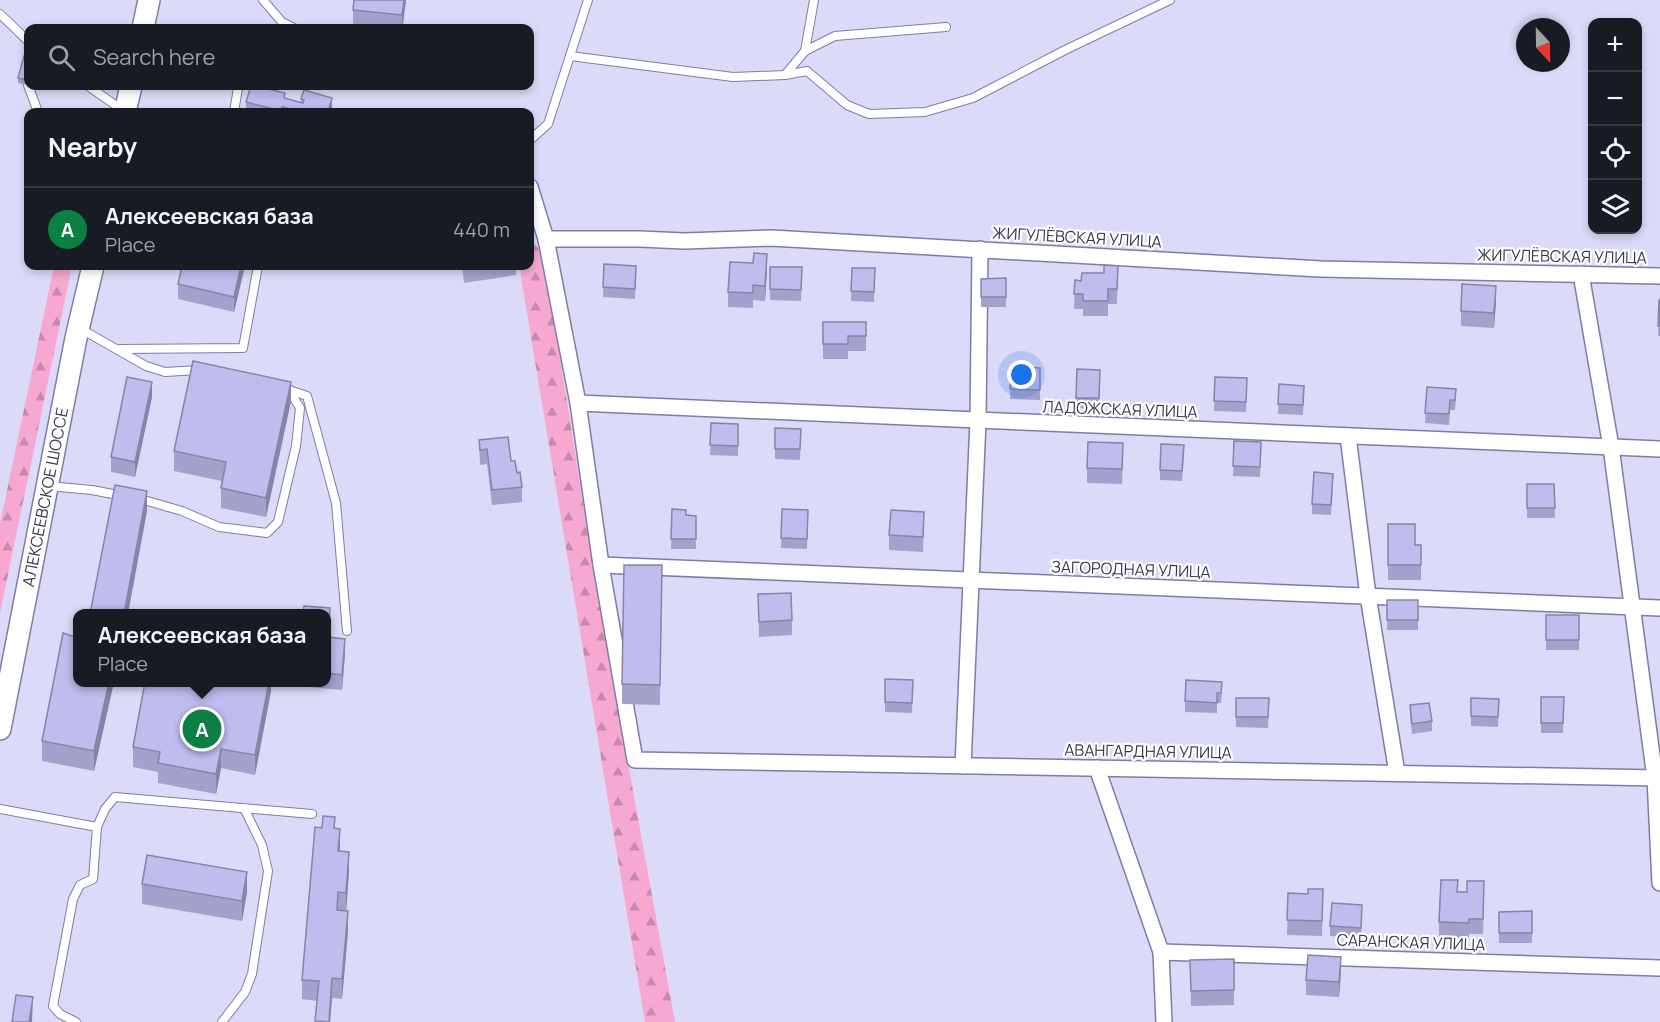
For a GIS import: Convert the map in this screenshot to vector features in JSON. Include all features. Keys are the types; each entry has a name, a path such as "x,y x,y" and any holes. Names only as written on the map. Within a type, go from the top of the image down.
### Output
{"street":[{"path":"144,24 149,0"},
{"path":"126,108 130,90"},
{"path":"534,200 546,239 578,403 601,565"},
{"name":"ЖИГУЛЁВСКАЯ УЛИЦА","path":"546,239 684,241 771,238 1321,268 1660,276"},
{"path":"963,766 978,421 980,249"},
{"name":"АЛЕКСЕЕВСКОЕ ШОССЕ","path":"0,729 78,327 92,270"},
{"path":"1581,274 1611,447 1657,778 1660,883"},
{"name":"ЛАДОЖСКАЯ УЛИЦА","path":"578,403 1660,449"},
{"path":"1348,436 1368,596 1397,773"},
{"name":"ЗАГОРОДНАЯ УЛИЦА","path":"601,565 1660,608"},
{"name":"АВАНГАРДНАЯ УЛИЦА","path":"601,565 635,760 1657,778"},
{"path":"1097,768 1161,952 1164,1022"},
{"name":"САРАНСКАЯ УЛИЦА","path":"1161,952 1660,968"}],"lane":[{"path":"263,0 286,24"},
{"path":"534,136 548,124 588,0"},
{"path":"805,51 814,0"},
{"path":"570,56 733,77 785,75 807,71 847,105 870,114 926,112 973,99 1067,49 1170,0"},
{"path":"0,14 24,36"},
{"path":"785,75 805,51 836,36 946,27"},
{"path":"30,90 36,108"},
{"path":"94,90 119,108"},
{"path":"235,108 238,90"},
{"path":"118,350 243,348 257,270"},
{"path":"78,327 146,366 165,372 211,371"},
{"path":"271,384 307,396 336,502 347,631"},
{"path":"47,486 92,490 140,499 182,511 219,527 267,533 278,522 296,446 300,408 290,390"},
{"path":"76,1022 60,1014 53,1006 73,899 80,885 93,879 97,827 105,809 115,797 312,814"},
{"path":"222,1022 244,992 252,974 268,871 262,845 244,808"},
{"path":"0,809 97,827"}],"green space":[{"path":"534,244 538,248 547,276 599,603 675,1022 645,1022 520,270 534,270"},
{"path":"53,270 71,270 0,613 0,524"}],"building":[{"path":"354,0 404,0 402,15 353,10"},
{"path":"24,56 24,79 18,78"},
{"path":"250,90 273,90 285,93 284,98 303,103 304,100 301,99 304,90 332,98 329,108 269,108 246,102"},
{"path":"754,253 767,254 765,286 753,285 753,293 728,292 730,262 753,263"},
{"path":"604,264 636,266 635,289 603,287"},
{"path":"1104,265 1118,266 1117,289 1108,289 1108,301 1083,301 1083,294 1074,294 1075,280 1081,281 1082,273 1104,273"},
{"path":"770,267 802,267 801,290 770,289"},
{"path":"852,268 875,268 874,292 851,291"},
{"path":"181,270 240,270 234,297 178,284"},
{"path":"1006,278 1006,297 981,297 981,279"},
{"path":"1462,284 1496,286 1494,313 1461,311"},
{"path":"1659,300 1660,326 1658,326"},
{"path":"823,322 866,322 866,336 848,336 848,344 823,344"},
{"path":"193,361 291,382 266,498 221,488 226,462 174,451"},
{"path":"1011,367 1040,368 1040,390 1010,389"},
{"path":"1077,369 1100,370 1099,398 1076,398"},
{"path":"127,377 152,382 135,462 111,457"},
{"path":"1215,377 1247,378 1246,402 1214,401"},
{"path":"1279,384 1304,386 1303,405 1278,404"},
{"path":"1427,387 1456,389 1455,400 1450,400 1449,414 1425,413"},
{"path":"711,423 738,424 738,446 710,445"},
{"path":"775,428 801,429 800,449 775,449"},
{"path":"508,437 511,461 515,461 517,473 520,472 522,487 492,490 487,449 480,450 479,440"},
{"path":"1234,441 1261,442 1260,467 1233,466"},
{"path":"1088,442 1123,443 1122,469 1087,468"},
{"path":"1161,444 1184,445 1182,471 1160,470"},
{"path":"1314,472 1333,474 1331,505 1312,504"},
{"path":"1527,484 1554,484 1555,508 1527,508"},
{"path":"115,485 147,491 125,609 91,609"},
{"path":"672,509 686,510 686,515 696,516 696,539 671,539"},
{"path":"782,509 808,510 807,539 781,538"},
{"path":"891,510 924,512 923,537 889,535"},
{"path":"1388,524 1415,524 1415,545 1421,545 1421,565 1388,565"},
{"path":"624,565 662,565 660,685 622,684"},
{"path":"791,593 792,620 759,622 758,594"},
{"path":"1387,600 1418,600 1418,620 1387,620"},
{"path":"304,606 330,608 330,609 304,609"},
{"path":"1546,615 1579,615 1579,640 1546,640"},
{"path":"63,633 73,636 73,687 108,687 94,751 42,741"},
{"path":"331,637 345,639 342,675 331,674"},
{"path":"885,679 913,680 912,703 885,702"},
{"path":"1186,680 1222,682 1221,693 1217,693 1217,703 1185,701"},
{"path":"144,687 268,687 255,755 221,749 216,774 158,763 160,752 133,747"},
{"path":"1541,697 1564,697 1563,723 1541,723"},
{"path":"1236,698 1269,698 1268,717 1236,717"},
{"path":"1471,698 1499,699 1498,717 1471,716"},
{"path":"1429,703 1432,721 1412,724 1410,705"},
{"path":"323,816 335,817 334,828 340,829 338,851 349,852 346,893 338,892 337,910 348,911 342,979 332,978 329,1022 315,1021 319,981 302,980 315,827 322,828"},
{"path":"147,855 247,872 242,901 142,884"},
{"path":"1441,880 1458,880 1457,892 1467,892 1467,881 1484,881 1483,919 1469,919 1469,923 1439,922"},
{"path":"1308,889 1323,889 1322,921 1287,920 1288,893 1308,894"},
{"path":"1332,903 1362,905 1361,928 1330,926"},
{"path":"1532,911 1532,933 1499,933 1499,912"},
{"path":"1308,955 1341,957 1339,982 1306,980"},
{"path":"1234,959 1234,990 1191,991 1190,960"},
{"path":"16,995 33,997 29,1022 12,1022"}],"place":[{"name":"Алексеевская база","path":"202,729"}]}
